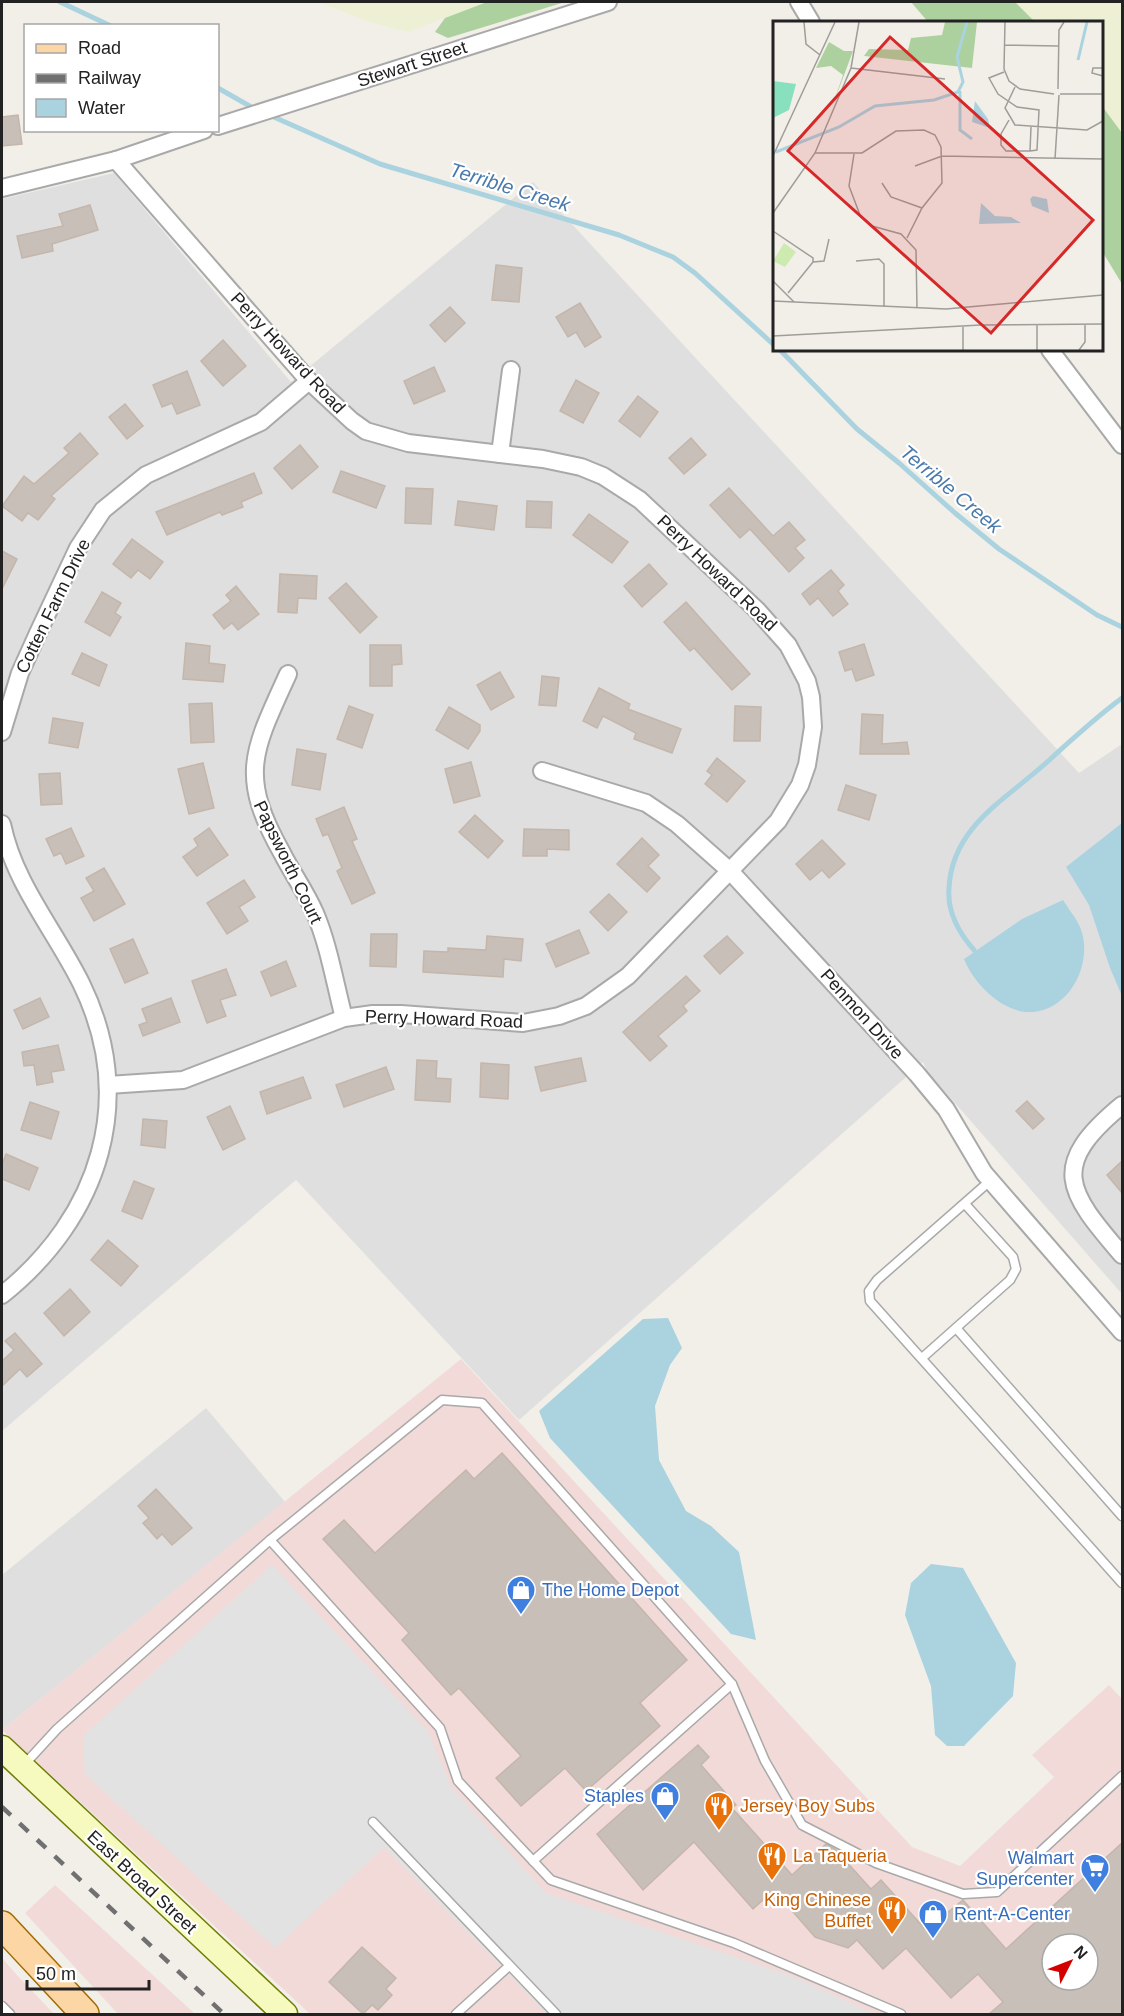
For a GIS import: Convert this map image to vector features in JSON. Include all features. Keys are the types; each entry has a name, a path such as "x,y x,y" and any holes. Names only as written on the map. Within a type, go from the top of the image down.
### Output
{"main road":[{"name":"East Broad Street","path":"2,1748 20,1768 285,2014"},
{"path":"2,1925 85,2014"}],"street":[{"name":"Stewart Street","path":"219,126 608,2"},
{"path":"799,2 810,21"},
{"path":"2,188 116,160 198,132"},
{"name":"Perry Howard Road","path":"108,1085 183,1080 344,1018 373,1014 401,1014 523,1023 559,1016 586,1006 628,976 778,821 800,785 807,765 813,728 813,711 807,681 798,661 774,627 658,515 623,487 581,467 408,443 366,431 336,409 309,381 116,160"},
{"path":"1051,351 1122,445"},
{"path":"500,454 511,370"},
{"name":"Cotten Farm Drive","path":"2,732 3,714 20,673 78,548 103,510 146,475 261,422 309,381"},
{"name":"Papsworth Court","path":"288,674 258,747 254,763 255,794 269,831 314,912 344,1018"},
{"name":"Penmon Drive","path":"543,771 646,803 678,824 730,872 931,1091 946,1109 972,1155 991,1180 1122,1332"},
{"path":"2,824 13,863 80,981 91,1006 100,1032 108,1085 103,1143 86,1194 55,1245 37,1265 2,1295"},
{"path":"1122,1105 1085,1142 1075,1161 1073,1181 1078,1200 1122,1254"}],"lane":[{"path":"991,1180 877,1280 869,1291 870,1301 1122,1583"},
{"path":"922,1358 1010,1280 1016,1269 1013,1257 965,1204"},
{"path":"956,1328 1122,1516"},
{"path":"20,1768 57,1729 270,1540 442,1400 482,1403 732,1684 765,1761 802,1826 876,1863 963,1894 997,1892 1122,1776"},
{"path":"270,1540 440,1728 458,1781 551,1880 734,1943 901,2014"},
{"path":"533,1861 732,1684"},
{"path":"373,1822 508,1967 556,2014"},
{"path":"456,2014 508,1967"},
{"path":"2,2006 10,2014"}],"shaded area":[{"path":"114,173 291,382 533,182 1079,773 1122,744 1122,1294 927,1071 923,1062 519,1420 296,1180 2,1431 2,199"},
{"path":"461,1359 912,1847 960,1866 1054,1777 1032,1755 1109,1685 1122,1699 1122,2014 310,2014 2,1730"},
{"path":"206,1408 285,1502 2,1730 2,1575"},
{"path":"272,1565 428,1731 451,1787 546,1893 797,1978 874,2014 547,2014 384,1847 275,1948 85,1774 83,1736"},
{"path":"55,1885 195,2014 118,2014 25,1913"},
{"path":"2,1958 16,1974 54,2014 2,2014"}],"green space":[{"path":"318,2 487,2 408,32 369,22"},
{"path":"487,2 565,2 448,38 435,32 445,18"},
{"path":"911,2 1015,2 1034,21 927,21"},
{"path":"1015,2 1122,2 1122,133 1103,107 1103,21 1034,21"},
{"path":"1103,107 1122,133 1122,284 1103,253"}],"water":[{"path":"1122,823 1122,996 1089,905 1066,867"},
{"path":"1063,900 1080,927 1084,940 1082,968 1076,981 1059,1002 1047,1009 1033,1012 1022,1011 1001,1003 982,987 964,959 1022,919"},
{"path":"668,1318 682,1348 670,1365 655,1406 659,1460 686,1511 711,1526 739,1552 756,1640 731,1634 550,1438 539,1411 643,1319"},
{"path":"931,1564 963,1568 1016,1663 1013,1696 964,1746 947,1746 935,1735 931,1686 905,1615 911,1583"}],"building":[{"path":"18,115 22,144 2,146 2,117"},
{"path":"90,205 98,230 52,244 53,251 22,258 17,236 63,226 59,214"},
{"path":"496,265 522,268 519,302 492,300"},
{"path":"580,303 601,337 585,347 576,332 568,337 556,317"},
{"path":"450,307 465,323 445,342 430,325"},
{"path":"223,340 246,366 223,386 201,361"},
{"path":"434,367 445,391 414,404 404,381"},
{"path":"187,371 200,405 177,414 172,403 162,407 153,385"},
{"path":"576,380 599,393 583,423 560,411"},
{"path":"638,396 658,412 640,437 619,421"},
{"path":"125,404 143,426 127,439 109,417"},
{"path":"80,433 98,454 51,496 55,499 38,520 28,513 22,521 2,506 24,476 34,484 69,453 64,448"},
{"path":"691,438 706,455 684,474 669,458"},
{"path":"300,445 318,467 292,489 274,468"},
{"path":"341,471 385,486 376,508 333,492"},
{"path":"254,473 262,493 241,502 243,507 222,515 220,512 167,535 156,512"},
{"path":"406,488 433,489 431,524 405,523"},
{"path":"729,488 773,536 789,522 805,540 795,548 804,558 789,572 750,529 740,538 710,505"},
{"path":"458,501 497,506 494,530 455,525"},
{"path":"527,501 552,502 551,528 526,527"},
{"path":"589,514 628,542 612,563 573,535"},
{"path":"132,539 163,562 150,579 138,570 131,578 113,564"},
{"path":"2,551 17,559 2,589"},
{"path":"649,564 667,584 642,607 624,586"},
{"path":"831,570 844,585 838,591 848,604 833,616 818,598 810,605 802,594"},
{"path":"280,574 317,576 316,599 298,598 297,613 278,612"},
{"path":"346,583 377,617 360,633 329,598"},
{"path":"236,586 259,614 238,630 232,623 224,629 213,615 231,601 226,595"},
{"path":"102,592 121,603 115,613 121,617 110,636 85,622"},
{"path":"686,602 750,674 732,690 694,648 690,651 664,622"},
{"path":"186,643 210,646 209,663 225,665 223,682 183,679"},
{"path":"864,644 874,675 856,681 852,669 845,671 839,652"},
{"path":"370,645 401,645 402,664 392,665 392,686 370,686"},
{"path":"82,653 107,665 99,686 72,674"},
{"path":"500,672 514,697 491,710 477,685"},
{"path":"542,676 559,678 556,706 539,705"},
{"path":"599,688 630,704 628,709 681,729 672,753 634,739 636,733 603,716 597,728 583,721"},
{"path":"212,703 214,742 191,743 189,704"},
{"path":"349,706 373,715 362,748 337,739"},
{"path":"735,706 761,707 760,741 734,741"},
{"path":"449,707 480,725 480,731 468,749 436,730"},
{"path":"862,714 883,715 882,744 907,742 909,754 860,754"},
{"path":"53,718 83,723 78,748 49,743"},
{"path":"297,749 326,754 320,790 292,785"},
{"path":"717,758 745,781 727,802 705,784 712,775 707,771"},
{"path":"471,762 480,796 454,803 445,769"},
{"path":"203,763 214,808 189,814 178,769"},
{"path":"60,773 62,804 41,805 39,774"},
{"path":"846,785 876,795 869,820 838,810"},
{"path":"344,807 357,839 352,841 375,893 352,904 337,871 342,868 328,834 323,836 316,819"},
{"path":"475,815 503,841 488,858 459,832"},
{"path":"71,828 84,856 66,864 61,853 54,856 46,839"},
{"path":"209,828 228,855 197,876 183,857 198,846 194,839"},
{"path":"524,829 569,830 569,850 547,849 547,856 523,856"},
{"path":"642,838 659,855 648,866 660,878 647,892 617,864"},
{"path":"822,840 845,864 829,878 822,870 810,880 796,864"},
{"path":"104,868 125,904 94,921 81,898 94,891 86,878"},
{"path":"244,880 255,897 239,907 248,921 227,934 207,903"},
{"path":"609,894 627,912 608,931 590,912"},
{"path":"579,930 589,953 556,967 546,944"},
{"path":"371,934 397,934 396,967 370,966"},
{"path":"487,936 523,939 521,961 504,959 503,977 423,972 424,951 448,952 448,948 486,950"},
{"path":"727,936 743,953 720,974 704,956"},
{"path":"133,939 148,973 125,983 110,949"},
{"path":"286,961 296,986 271,996 261,972"},
{"path":"226,969 236,995 220,1000 226,1016 207,1023 192,981"},
{"path":"686,976 700,991 683,1006 687,1011 658,1036 667,1046 650,1061 623,1032"},
{"path":"40,998 49,1017 23,1029 14,1010"},
{"path":"171,998 180,1022 143,1036 139,1025 147,1022 142,1009"},
{"path":"58,1045 64,1070 51,1072 53,1082 37,1085 34,1065 24,1066 22,1052"},
{"path":"581,1058 586,1081 541,1091 535,1067"},
{"path":"417,1060 437,1061 436,1078 451,1079 450,1102 415,1100"},
{"path":"481,1063 509,1065 508,1099 480,1097"},
{"path":"386,1067 394,1089 344,1107 336,1085"},
{"path":"303,1077 311,1098 267,1114 260,1092"},
{"path":"1027,1101 1044,1119 1033,1129 1016,1111"},
{"path":"30,1102 59,1112 51,1139 21,1130"},
{"path":"230,1106 245,1139 223,1150 207,1117"},
{"path":"143,1119 167,1121 165,1148 141,1145"},
{"path":"6,1154 38,1168 29,1190 2,1179 2,1165"},
{"path":"1122,1161 1122,1193 1107,1175"},
{"path":"134,1181 154,1189 142,1219 122,1211"},
{"path":"108,1240 138,1266 121,1286 91,1260"},
{"path":"70,1289 90,1312 64,1336 44,1313"},
{"path":"15,1333 42,1364 27,1377 20,1369 2,1386 2,1361 14,1350 5,1341"},
{"name":"The Home Depot","path":"502,1453 687,1660 640,1703 660,1726 586,1791 565,1768 521,1806 496,1778 521,1756 459,1688 451,1695 402,1640 409,1633 323,1539 344,1520 375,1553 466,1470 474,1479"},
{"path":"156,1489 192,1528 172,1545 162,1534 157,1539 143,1523 149,1518 138,1506"},
{"path":"698,1745 709,1757 701,1765 736,1805 732,1808 792,1875 826,1844 835,1849 871,1889 881,1880 926,1930 963,1900 1006,1949 1122,1843 1122,2014 989,2014 1003,2002 978,1974 951,1998 906,1948 883,1969 857,1940 848,1948 815,1937 774,1890 753,1909 694,1842 643,1890 597,1834"},
{"path":"362,1947 396,1978 386,1989 392,1995 378,2010 372,2005 363,2014 329,1982"}],"waterway":[{"name":"Terrible Creek","path":"60,2 107,24"},
{"name":"Terrible Creek","path":"219,89 255,109"},
{"name":"Terrible Creek","path":"267,114 380,164 619,235 673,257 695,273 773,344"},
{"name":"Terrible Creek","path":"781,351 857,429 999,549 1097,615 1122,627"},
{"path":"974,950 959,929 950,905 949,888 952,867 960,848 970,831 983,816 1122,698"}],"railway":[{"path":"2,1807 224,2014"}],"place":[{"name":"The Home Depot","path":"521,1616"},
{"name":"Staples","path":"665,1822"},
{"name":"Jersey Boy Subs","path":"719,1832"},
{"name":"La Taqueria","path":"772,1882"},
{"name":"Walmart Supercenter","path":"1095,1894"},
{"name":"King Chinese Buffet","path":"892,1936"},
{"name":"Rent-A-Center","path":"933,1940"}]}
